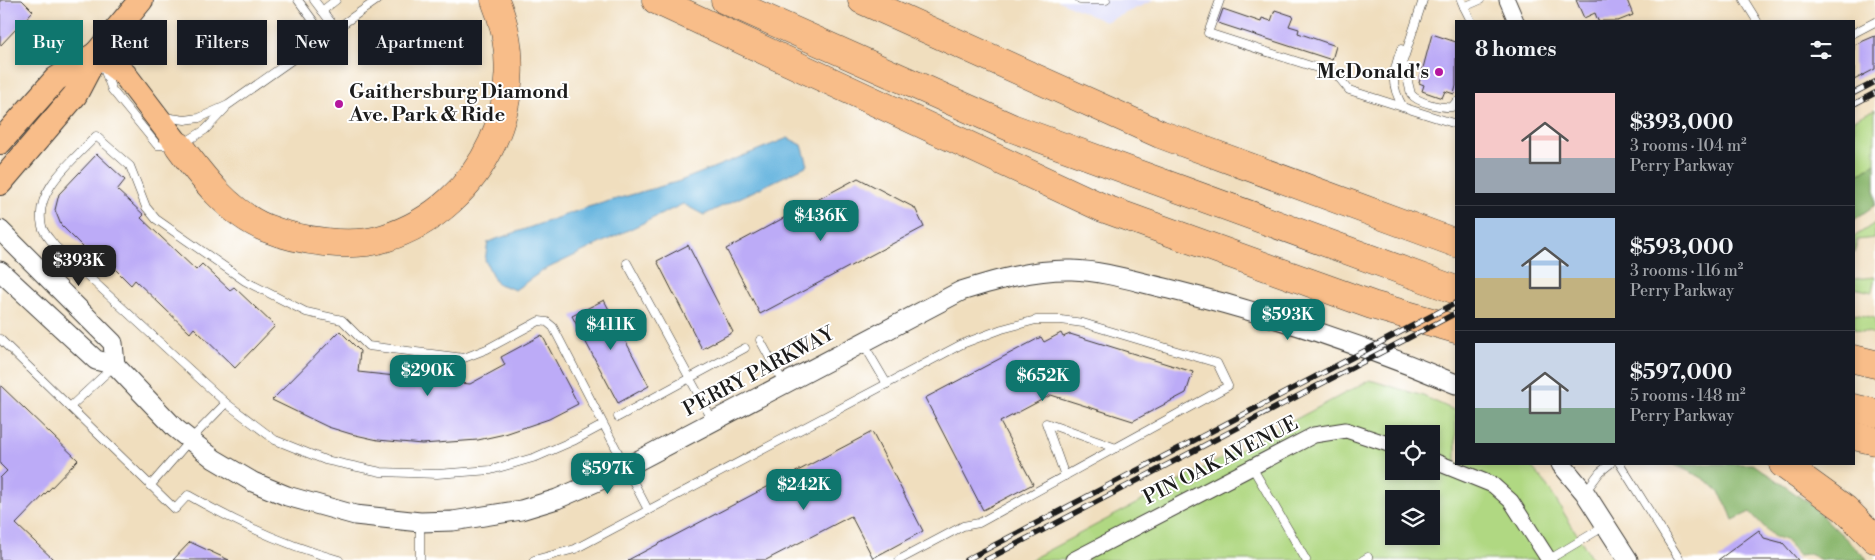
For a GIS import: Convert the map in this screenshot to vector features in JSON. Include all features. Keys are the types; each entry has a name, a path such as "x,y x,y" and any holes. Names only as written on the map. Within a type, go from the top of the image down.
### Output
{"highway":[{"path":"179,146 209,184 236,208 264,227 294,237 325,242 383,239 403,232 452,200 483,163 503,118 510,66 507,38 495,0"},
{"path":"656,0 1103,208 1372,305 1455,329"},
{"path":"725,0 1012,128 1455,290"},
{"path":"862,0 1160,134 1455,242"},
{"path":"1855,359 1875,364"},
{"path":"1855,408 1875,413"},
{"path":"1855,436 1875,441"},
{"path":"1784,465 1845,509 1875,539"}],"main road":[{"path":"124,20 141,0"},
{"path":"0,142 56,79 93,56"},
{"path":"0,183 75,95 93,61"},
{"path":"112,65 125,75 179,146"}],"street":[{"path":"1507,0 1516,20"},
{"path":"0,230 113,343 115,364"},
{"name":"PERRY PARKWAY","path":"0,271 96,360 115,364 175,428 214,458 253,482 286,496 355,515 420,522 453,521 522,510 557,499 626,467 961,291 1015,275 1070,270 1098,272 1222,302 1369,348 1455,384"},
{"name":"PIN OAK AVENUE","path":"1073,560 1314,434 1346,430 1385,443"},
{"path":"1440,464 1493,485 1511,501 1549,560"},
{"path":"1562,465 1585,493 1628,560"}],"lane":[{"path":"298,0 312,20"},
{"path":"314,0 329,20"},
{"path":"322,11 336,0"},
{"path":"348,21 377,0"},
{"path":"1080,0 1106,0"},
{"path":"1220,0 1208,32 1336,74 1349,90 1455,124"},
{"path":"1403,107 1395,93 1393,80 1396,65 1419,0"},
{"path":"1423,0 1403,61 1411,94 1421,100 1447,107 1452,107 1455,103"},
{"path":"1471,20 1463,3 1480,0"},
{"path":"1744,0 1755,20"},
{"path":"1855,32 1875,22"},
{"path":"102,65 112,90 157,145 179,146 204,130 228,105 284,65"},
{"path":"157,116 185,120 199,118 228,105"},
{"path":"603,425 536,457 491,470 437,474 381,472 325,460 275,440 226,403 55,246 42,228 40,206 50,186 96,136 130,166 146,207 156,219 245,281 306,312 342,320 368,346 464,358 487,349 539,321 547,322 552,328 648,510"},
{"path":"627,263 713,421"},
{"path":"534,560 575,549 962,344 1002,329 1036,320 1083,323 1217,363 1228,386 979,523 963,526 899,560"},
{"path":"0,339 174,509 188,495 271,536 311,553 339,560"},
{"path":"760,340 784,384"},
{"path":"863,342 887,384"},
{"path":"618,417 745,348"},
{"path":"70,407 115,364"},
{"path":"150,486 190,440 226,403"},
{"path":"1065,476 1046,423 1116,448"},
{"path":"1585,493 1600,472 1609,465"},
{"path":"1621,465 1680,560"},
{"path":"1252,467 1306,560"},
{"path":"420,522 420,560"},
{"path":"1549,560 1607,525"},
{"path":"1363,560 1368,557 1369,560"}],"shaded area":[{"path":"1057,0 1155,0 1105,22"}],"green space":[{"path":"1875,109 1875,163 1855,177 1855,119"},
{"path":"1875,163 1875,205 1855,219 1855,177"},
{"path":"1875,223 1875,238 1857,240 1855,252 1855,236"},
{"path":"1875,277 1872,292 1855,288 1855,279"},
{"path":"1855,314 1875,318 1875,334 1855,329"},
{"path":"1370,380 1423,396 1455,411 1455,465 1530,465 1544,481 1593,560 1030,560"},
{"path":"1674,465 1754,465 1810,504 1868,560 1821,560 1809,554 1798,555 1784,539 1774,537 1750,512 1733,520 1723,498 1717,490 1703,478"}],"water":[{"path":"788,138 802,145 808,165 704,215 683,204 542,271 515,290 496,283 485,260 488,242 588,207 680,181"}],"building":[{"path":"0,0 22,0 33,11 25,20 15,20 15,30 0,46"},
{"path":"1576,0 1627,0 1633,15 1620,20 1598,20 1595,13 1584,18"},
{"path":"1223,9 1261,22 1262,18 1271,21 1275,10 1293,16 1289,26 1299,29 1298,33 1336,46 1332,60 1218,23"},
{"name":"McDonald's","path":"1432,34 1455,42 1454,94 1445,91 1442,98 1422,91 1424,85 1419,83"},
{"path":"1875,36 1875,69 1855,79 1855,45"},
{"path":"97,154 125,180 117,190 144,215 141,218 196,270 202,264 230,290 234,287 275,326 235,368 194,328 190,333 135,280 131,285 104,258 99,263 61,225 55,210 59,194"},
{"path":"858,178 915,208 924,227 760,314 726,249"},
{"path":"688,245 733,332 702,349 657,261"},
{"path":"604,300 649,386 618,403 572,316"},
{"path":"340,331 360,351 358,372 470,384 505,365 501,357 542,335 578,404 549,419 505,434 478,440 422,444 378,440 351,434 328,427 272,400"},
{"path":"1061,333 1063,337 1070,334 1193,372 1186,393 1133,421 1051,395 1000,422 1033,484 983,510 925,398 1041,337 1044,342"},
{"path":"0,385 78,460 16,524 54,560 0,560 0,478 7,471 0,464"},
{"path":"872,432 923,531 873,558 851,516 766,560 628,560"},
{"path":"1759,530 1764,538 1783,543 1798,560 1718,560"},
{"path":"190,542 229,560 173,560"}],"railway":[{"path":"1855,92 1875,82"},
{"path":"1855,103 1875,93"},
{"path":"966,560 1455,304"},
{"path":"986,560 1455,314"}],"place":[{"name":"McDonald's","path":"1439,72"},
{"name":"Gaithersburg Diamond Ave. Park & Ride","path":"339,104"}]}
